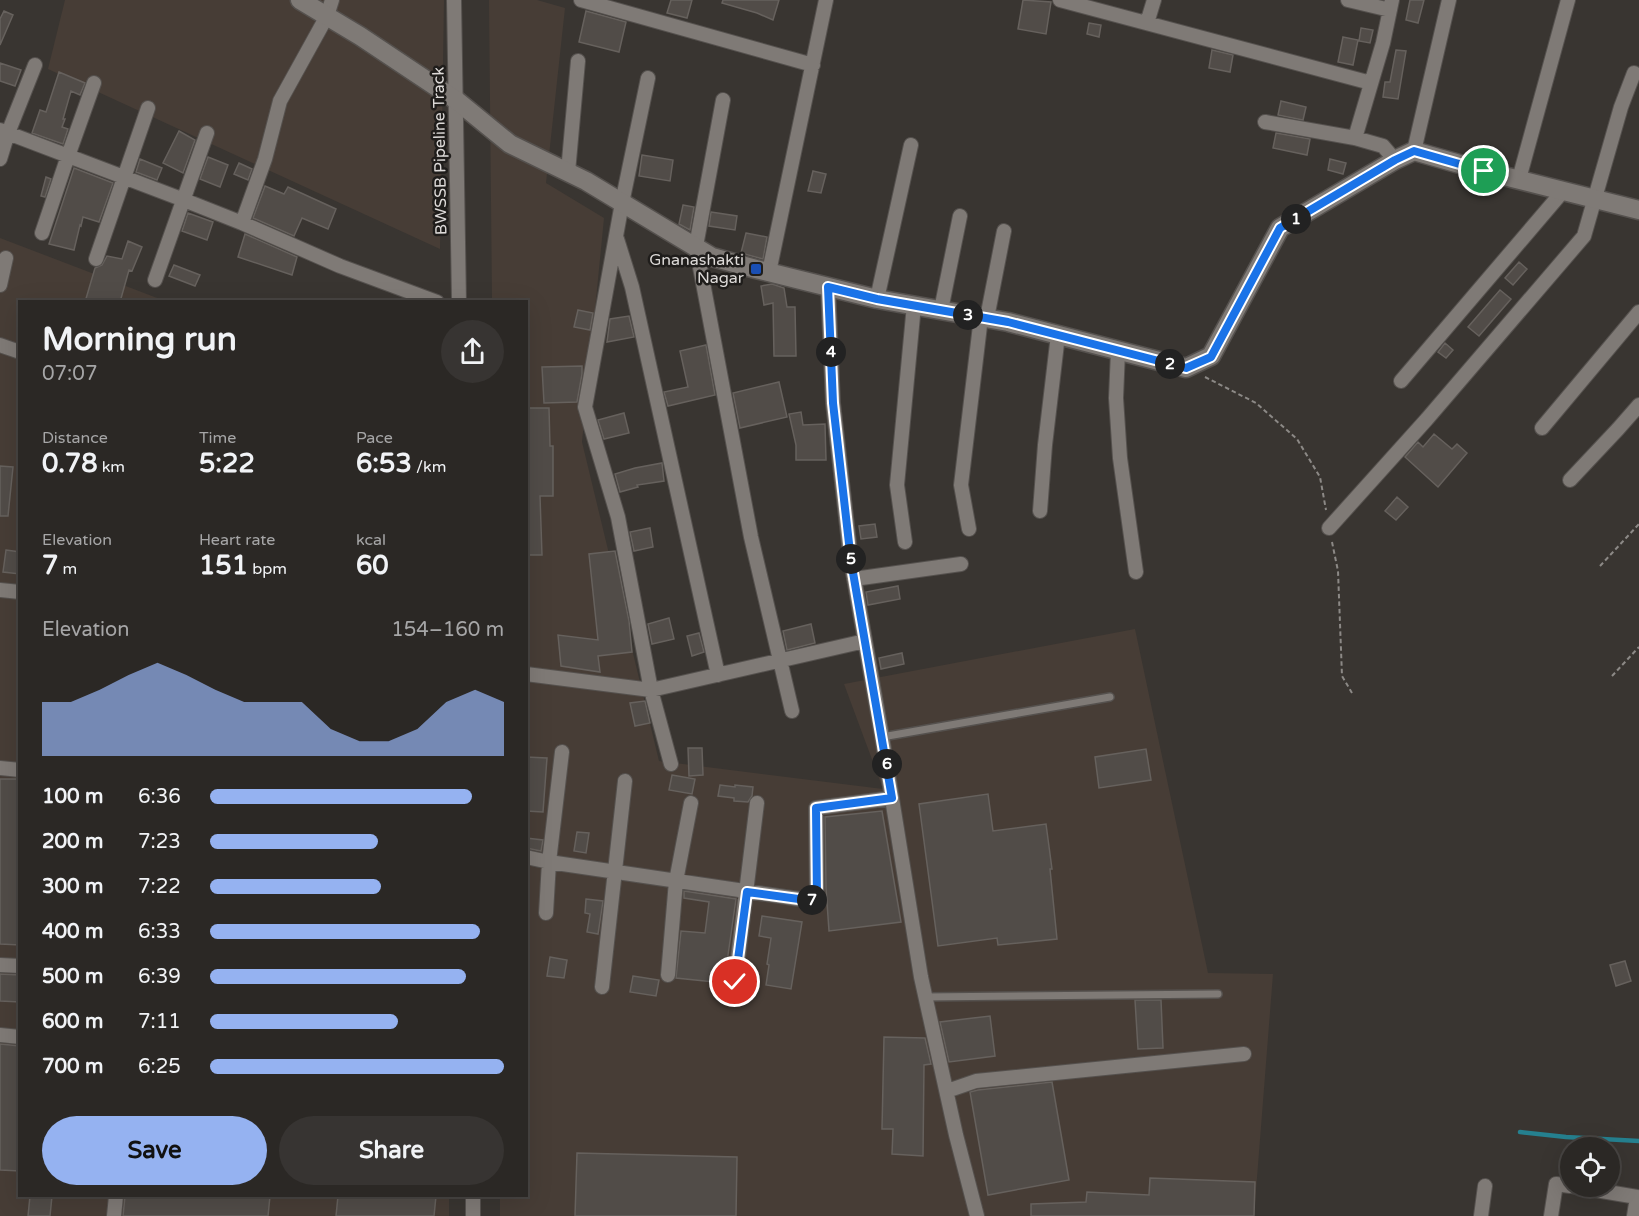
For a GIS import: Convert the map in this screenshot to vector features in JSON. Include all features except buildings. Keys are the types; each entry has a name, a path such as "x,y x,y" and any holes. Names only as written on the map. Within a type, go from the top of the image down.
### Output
{"street":[{"path":"300,0 329,8 360,36 456,100 510,144 568,172 712,257 877,299 984,318 1186,368 1211,357 1280,228 1414,151 1639,210"},
{"name":"BWSSB Pipeline Track","path":"454,0 459,300"},
{"path":"581,0 813,65"},
{"path":"770,273 826,0"},
{"path":"1060,0 1371,83"},
{"path":"1147,23 1154,0"},
{"path":"1348,0 1391,5 1383,43 1355,138"},
{"path":"1414,151 1449,0"},
{"path":"1519,179 1568,0"},
{"path":"242,223 265,159 280,101 329,8"},
{"path":"568,172 578,60"},
{"path":"0,159 4,132 35,65"},
{"path":"1329,528 1584,236 1621,107 1634,73"},
{"path":"648,78 622,203 585,407 618,517 651,690 671,764"},
{"path":"42,233 94,83"},
{"path":"723,100 696,246 751,537 792,711"},
{"path":"96,259 148,108"},
{"path":"1265,122 1355,138 1383,146 1395,160"},
{"path":"4,132 184,200 340,266 432,300"},
{"path":"155,280 207,133"},
{"path":"877,299 911,145"},
{"path":"1401,381 1564,190"},
{"path":"942,310 960,216"},
{"path":"969,529 961,485 984,318 1004,231"},
{"path":"616,236 632,287 718,675"},
{"path":"0,285 6,258"},
{"path":"828,287 833,403 854,579 921,977 977,1216"},
{"path":"905,542 897,485 914,305"},
{"path":"1542,428 1639,312"},
{"path":"1040,511 1058,335"},
{"path":"0,345 18,351"},
{"path":"1118,351 1116,398 1120,458 1136,572"},
{"path":"1570,480 1639,405"},
{"path":"854,579 961,564"},
{"path":"0,590 18,592"},
{"path":"528,674 651,690 865,641"},
{"path":"546,913 549,862 562,752"},
{"path":"0,768 18,770"},
{"path":"602,987 625,781"},
{"path":"528,857 747,892 806,900 817,899 816,808 892,798"},
{"path":"668,975 676,881 691,803"},
{"path":"735,982 757,803"},
{"path":"0,965 18,966"},
{"path":"0,1035 18,1036"},
{"path":"946,1091 976,1081 1244,1054"},
{"path":"1551,1216 1556,1184 1560,1185"},
{"path":"1481,1216 1485,1186"},
{"path":"1620,1194 1637,1197 1634,1216"},
{"path":"114,1216 116,1197"},
{"path":"473,1197 473,1216"}],"lane":[{"path":"882,737 1110,697"},
{"path":"926,997 1218,994"}],"path":[{"path":"1186,368 1256,403 1297,439 1320,477 1338,571 1342,676 1352,693"},
{"path":"1600,566 1639,524"},
{"path":"1612,675 1639,647"}],"shaded area":[{"path":"65,0 444,0 440,249 48,69"},
{"path":"489,0 537,0 565,8 546,183 604,218 582,442 659,761 883,789 844,684 1135,629 1208,973 1273,974 1254,1216 500,1216 500,1197 528,1197 528,300 492,300"},
{"path":"0,238 162,300 18,300 18,1197 449,1197 449,1216 0,1216"}],"waterway":[{"path":"1520,1132 1639,1141"}],"place":[{"name":"Gnanashakti Nagar","path":"756,269"}],"route":[{"path":"735,982 747,892 806,900 817,899 816,808 892,798 851,561 833,403 828,287 877,299 1008,322 1186,368 1211,357 1280,228 1414,151 1484,171"}]}
